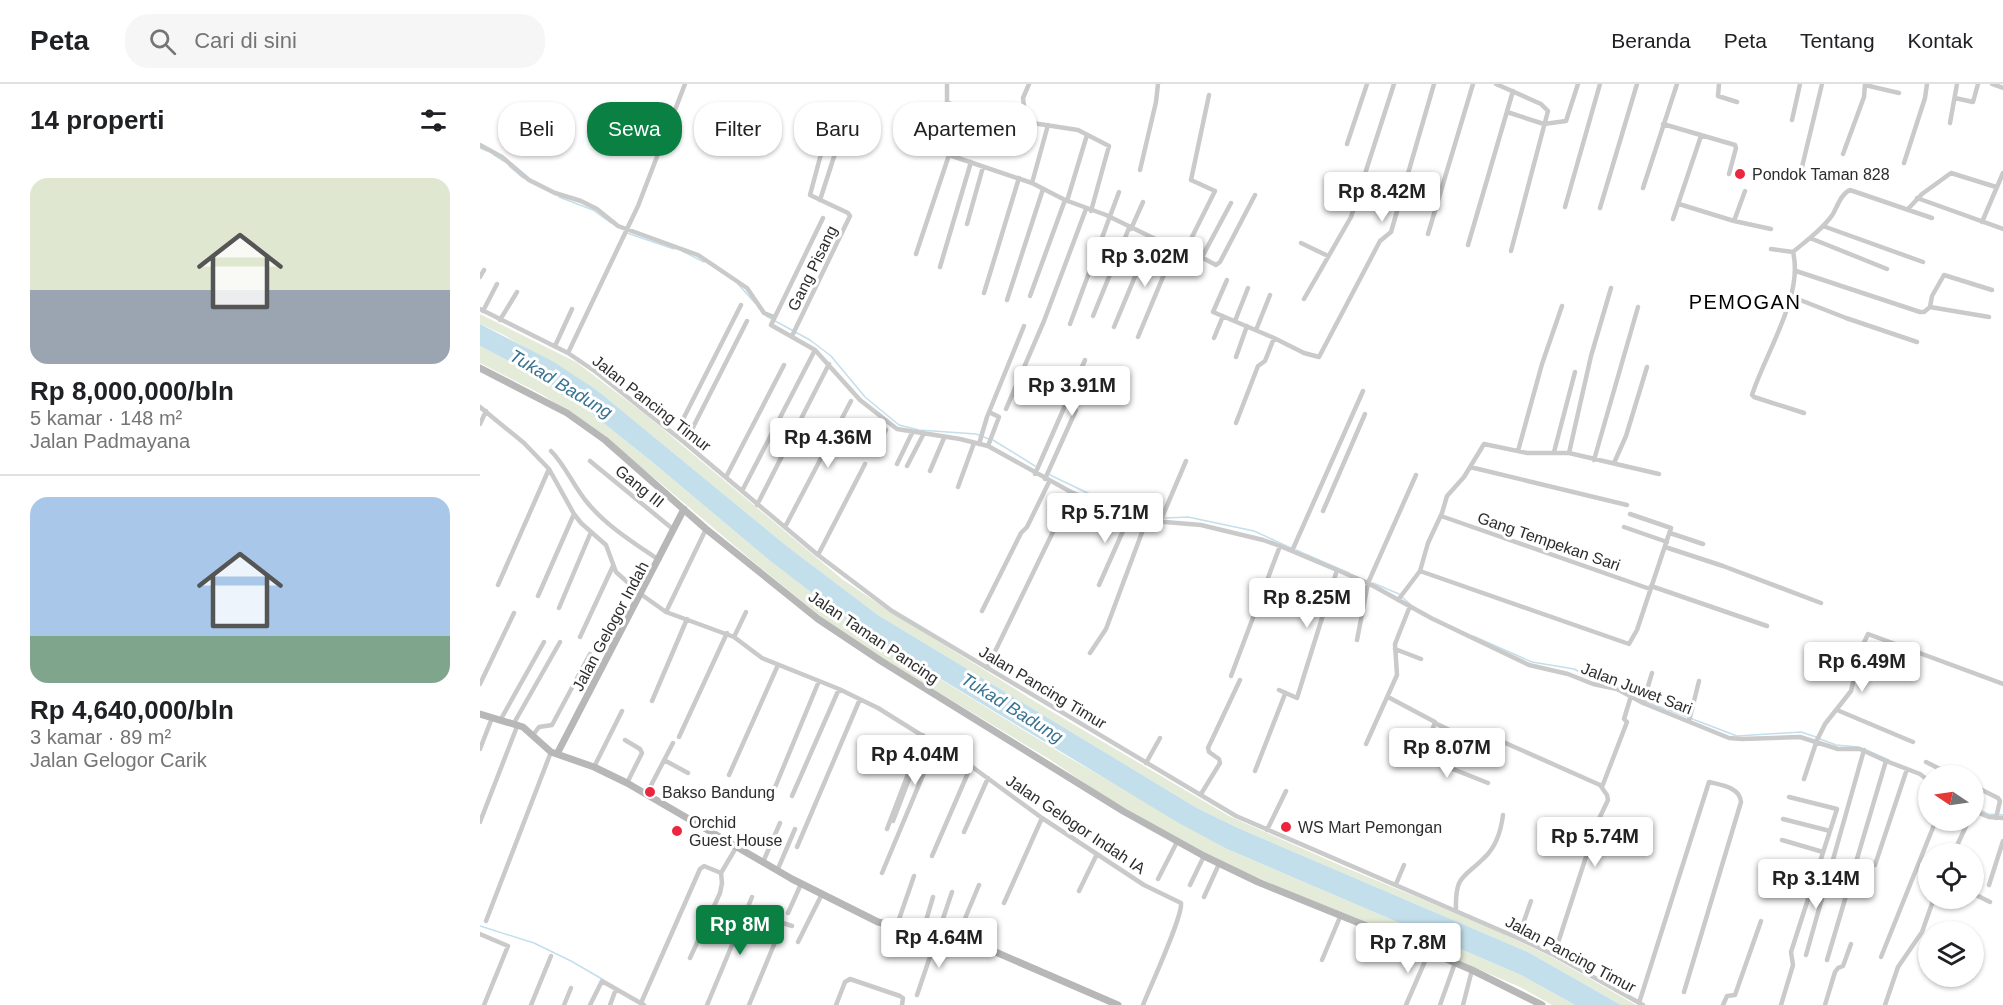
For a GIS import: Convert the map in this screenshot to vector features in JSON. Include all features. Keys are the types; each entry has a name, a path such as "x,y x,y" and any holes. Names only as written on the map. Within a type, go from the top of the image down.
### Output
{"street":[{"path":"568,353 625,232 685,84"},
{"path":"946,84 947,102"},
{"path":"1006,409 1089,210 1109,148 1106,144 1078,130 1026,122 1023,98 1029,84"},
{"path":"1140,170 1158,84"},
{"path":"1347,144 1367,84"},
{"path":"1304,299 1354,209 1394,84"},
{"path":"1227,280 1213,312 1304,353 1319,357 1380,241 1391,232 1434,84"},
{"path":"1428,234 1473,84"},
{"path":"1496,84 1548,109 1511,251"},
{"path":"1507,112 1544,124 1566,122 1578,84"},
{"path":"1565,207 1600,84"},
{"path":"1600,208 1637,84"},
{"path":"1643,188 1677,84"},
{"path":"1719,84 1718,96 1737,102"},
{"path":"1792,120 1800,84"},
{"path":"1802,167 1822,84"},
{"path":"1904,163 1925,98 1927,84"},
{"path":"1950,123 1958,84"},
{"path":"1955,98 1972,102 1978,84"},
{"path":"1992,84 2003,88"},
{"path":"1843,154 1864,97 1865,85 1899,93"},
{"path":"1468,245 1513,91"},
{"path":"1186,249 1215,190 1191,180 1209,95"},
{"path":"1663,124 1736,146 1729,174"},
{"path":"1032,183 1048,126"},
{"path":"1030,296 1066,201 1087,135"},
{"path":"1673,219 1701,136"},
{"name":"Jalan Juwet Sari","path":"480,145 502,157 529,180 555,193 581,201 625,232 698,255 747,288 764,313 773,320 776,330 794,333 815,350 860,400 892,427 912,433 988,445 1084,498 1118,506 1147,519 1202,525 1293,550 1337,570 1369,581 1401,597 1410,606 1431,618 1529,665 1617,689 1643,702 1689,718 1735,739 1800,737 1817,739 1838,749 1864,750 1918,773"},
{"path":"916,254 949,155 1019,177 1066,201 1109,217 1175,248 1186,249 1216,265 1221,262 1255,195"},
{"path":"819,156 809,192 812,198 820,200 835,156"},
{"path":"940,267 971,162"},
{"path":"967,224 983,167"},
{"path":"1908,209 1917,198 1951,173 1996,187"},
{"path":"1982,222 2003,173"},
{"path":"984,293 1019,177"},
{"path":"1007,300 1043,189"},
{"path":"1734,221 1745,191"},
{"path":"1771,249 1793,252 1823,226 1844,194 1849,191 1932,218"},
{"path":"1070,324 1119,192"},
{"path":"1917,198 2003,229"},
{"name":"Gang Pisang","path":"794,333 850,216 820,200"},
{"path":"1093,316 1143,202"},
{"path":"1202,257 1231,203"},
{"path":"1679,204 1734,221 1770,229"},
{"path":"773,320 823,218"},
{"path":"1823,226 1923,262"},
{"path":"1114,327 1151,238"},
{"path":"1810,238 1887,269"},
{"path":"1302,243 1328,256"},
{"path":"1138,337 1175,248"},
{"path":"1793,252 1796,271 1790,296 1752,395 1804,413"},
{"path":"480,277 484,270"},
{"path":"1796,271 1920,312 1930,307 1932,296 1944,276 1992,290"},
{"path":"482,310 497,284"},
{"path":"1235,321 1248,288"},
{"path":"1569,453 1588,367 1611,288"},
{"path":"500,320 517,292"},
{"path":"1256,330 1270,295"},
{"path":"1790,296 1917,342"},
{"path":"675,435 741,305"},
{"path":"1518,451 1542,364 1562,306"},
{"path":"1594,460 1638,307"},
{"path":"1930,307 1989,317"},
{"path":"555,346 572,309"},
{"name":"Jalan Pancing Timur","path":"482,310 568,353 605,379 818,555 892,611 987,668 1236,816 1518,938 1554,955 1641,1004"},
{"path":"1214,338 1223,316"},
{"path":"685,443 747,321"},
{"path":"958,487 1024,326"},
{"path":"1236,357 1247,326"},
{"path":"1236,423 1258,366 1265,361 1274,338"},
{"path":"742,491 815,350"},
{"path":"1037,470 1085,360"},
{"path":"757,505 829,364"},
{"path":"726,477 784,365"},
{"path":"1614,463 1626,436 1647,367"},
{"name":"Jalan Taman Pancing","path":"480,368 567,412 605,440 706,529 818,619 881,661 1123,811 1219,864 1340,917 1472,970 1542,1005"},
{"path":"1554,452 1575,372"},
{"path":"1293,550 1363,391"},
{"path":"785,527 851,401"},
{"name":"Jalan Gelogor Indah IA","path":"480,407 538,456 549,469 574,514 606,545 621,578 666,612 727,633 762,658 860,699 971,766 1042,818 1144,885 1180,902 1182,905 1143,1005"},
{"path":"982,611 1021,533 1027,527 1076,410"},
{"path":"480,424 486,411"},
{"path":"988,445 999,417 989,412"},
{"path":"1323,511 1365,414"},
{"path":"842,419 880,442"},
{"path":"873,453 886,430"},
{"path":"897,464 912,433"},
{"path":"907,466 923,435"},
{"path":"930,471 944,438"},
{"path":"1401,597 1419,571 1447,496 1464,477 1484,444 1518,451 1569,453 1659,474"},
{"path":"551,451 560,460 581,495 593,509 629,540 659,560"},
{"name":"Gang III","path":"590,461 674,530"},
{"path":"1161,520 1186,461"},
{"path":"818,555 865,464"},
{"path":"1470,467 1627,506"},
{"path":"498,585 549,469"},
{"path":"1357,640 1369,581 1416,476"},
{"path":"1320,488 1331,492"},
{"path":"987,668 1065,507"},
{"name":"Jalan Gelogor Indah","path":"554,753 642,595 684,509"},
{"path":"1099,585 1131,513"},
{"path":"538,596 574,514"},
{"path":"1419,571 1629,644 1637,630 1671,528 1629,514"},
{"name":"Gang Tempekan Sari","path":"1441,516 1767,626"},
{"path":"1090,653 1106,629 1147,519"},
{"path":"1624,527 1821,603"},
{"path":"666,612 706,529"},
{"path":"559,608 591,532"},
{"path":"1670,533 1703,544"},
{"path":"1230,676 1280,546"},
{"path":"580,637 614,566"},
{"path":"1279,690 1297,698 1337,570"},
{"path":"1366,744 1398,672 1395,648 1410,606"},
{"path":"734,637 746,612"},
{"path":"480,684 483,670 514,613"},
{"path":"652,700 687,619"},
{"path":"679,737 727,633"},
{"path":"1804,779 1817,739 1825,724 1851,691 1861,649 1868,634 2003,684"},
{"path":"501,719 544,642"},
{"path":"480,822 516,724 560,642"},
{"path":"1395,648 1421,659"},
{"path":"532,735 539,727 552,725 590,654"},
{"path":"729,775 778,665"},
{"path":"1643,702 1652,673"},
{"path":"1201,794 1220,763 1208,748 1240,680"},
{"path":"771,797 819,681"},
{"path":"1689,718 1699,681"},
{"path":"792,796 839,689"},
{"path":"1255,771 1285,693"},
{"path":"1602,787 1628,722 1624,719 1631,696"},
{"path":"1388,698 1468,739"},
{"path":"797,847 860,699"},
{"path":"1837,710 1913,742"},
{"path":"594,768 622,711"},
{"path":"480,715 516,724 554,753 627,783 777,871 878,921 991,950 1118,1005"},
{"path":"480,749 492,718"},
{"path":"1435,723 1424,754 1425,758 1488,783"},
{"path":"893,821 924,736"},
{"path":"887,829 924,736"},
{"path":"1492,737 1602,787 1607,795 1608,800 1597,823 1554,955"},
{"path":"1146,762 1160,738"},
{"path":"625,740 640,749 642,753 627,783"},
{"path":"646,795 673,743"},
{"path":"882,873 936,744"},
{"path":"1806,955 1864,750"},
{"path":"486,921 554,753"},
{"path":"664,760 688,773"},
{"path":"1827,960 1886,761"},
{"path":"1926,762 1932,765"},
{"path":"932,856 971,766"},
{"path":"1875,865 1907,769"},
{"path":"964,832 988,778"},
{"path":"1641,1004 1709,782 1737,791 1741,802 1684,992"},
{"path":"1267,830 1286,791"},
{"path":"1984,791 2001,799 1996,818"},
{"path":"1781,1005 1793,966 1791,952 1837,809 1789,797"},
{"path":"1456,910 1460,881 1464,874 1491,850 1502,827 1503,815"},
{"path":"1984,815 2003,818"},
{"path":"1004,903 1042,818"},
{"path":"1783,819 1830,831"},
{"path":"763,862 780,823"},
{"path":"777,871 795,829"},
{"path":"1881,957 1932,831"},
{"path":"1782,840 1823,852"},
{"path":"1989,885 2003,841"},
{"path":"1158,879 1177,842"},
{"path":"690,958 720,893 721,873 737,846"},
{"path":"1079,891 1096,854"},
{"path":"1190,885 1204,856"},
{"path":"1204,897 1219,864"},
{"path":"1396,885 1404,865"},
{"path":"590,1005 601,982 642,1004 700,869 704,866 721,873"},
{"path":"897,925 914,876"},
{"path":"788,913 801,884"},
{"path":"956,940 979,885"},
{"path":"917,995 952,892"},
{"path":"798,942 822,894"},
{"path":"707,1005 752,897"},
{"path":"922,931 933,897"},
{"path":"1984,899 1990,902"},
{"path":"1518,938 1531,901"},
{"path":"1885,1005 1898,967 1922,932 1930,909"},
{"path":"1322,960 1340,917"},
{"path":"1723,1005 1727,996 1735,995 1761,921"},
{"path":"749,1005 783,923 792,926"},
{"path":"480,934 508,946 484,1005"},
{"path":"1825,1005 1835,972 1844,964 1851,944"},
{"path":"1406,1005 1429,952"},
{"path":"531,1005 550,956"},
{"path":"1440,1005 1455,963"},
{"path":"1463,1005 1472,970"},
{"path":"836,1005 845,982 850,979 900,996 903,998 902,1005"},
{"path":"564,1005 571,988"},
{"path":"610,1005 616,989"}],"green space":[{"path":"480,314 576,362 645,414 842,579 1044,707 1229,816 1489,927 1550,956 1636,1005 1621,1005 1528,952 1238,828 1197,808 878,615 788,547 598,391 504,335 480,324"},
{"path":"480,346 543,379 572,398 769,560 860,630 1061,753 1227,849 1521,975 1575,1005 1552,1005 1522,988 1432,949 1258,878 1205,854 1101,794 1049,759 868,650 831,625 658,481 577,417 541,394 480,363"}],"water":[{"name":"Tukad Badung","path":"480,324 554,362 598,391 788,547 878,615 1197,808 1238,828 1528,952 1621,1005 1575,1005 1521,975 1227,849 1177,822 860,630 769,560 572,398 543,379 480,346"}],"waterway":[{"path":"480,148 487,151"},
{"path":"494,155 503,161"},
{"path":"509,166 523,178"},
{"path":"559,197 593,210 611,223"},
{"path":"627,233 674,249"},
{"path":"682,251 704,262"},
{"path":"738,284 755,303"},
{"path":"766,316 810,340 831,356 865,397 899,425 919,430 976,434 989,439"},
{"path":"993,440 1035,466"},
{"path":"1050,475 1096,497 1125,501 1151,515 1166,518 1188,517 1254,531 1291,548"},
{"path":"1296,550 1349,573"},
{"path":"1373,583 1399,594"},
{"path":"1402,597 1410,604"},
{"path":"1473,636 1532,662 1574,669 1601,683 1624,688 1641,699"},
{"path":"1645,701 1737,736 1801,732 1816,737"},
{"path":"1820,739 1836,745 1859,747"},
{"path":"1866,750 1889,760"},
{"path":"1984,812 2003,815"},
{"path":"480,926 534,943 602,979"}],"place":[{"name":"Pondok Taman 828","path":"1740,174"},
{"name":"Bakso Bandung","path":"650,792"},
{"name":"WS Mart Pemongan","path":"1286,827"},
{"name":"Orchid Guest House","path":"677,831"}],"district":[{"name":"PEMOGAN","path":"1745,302"}]}
